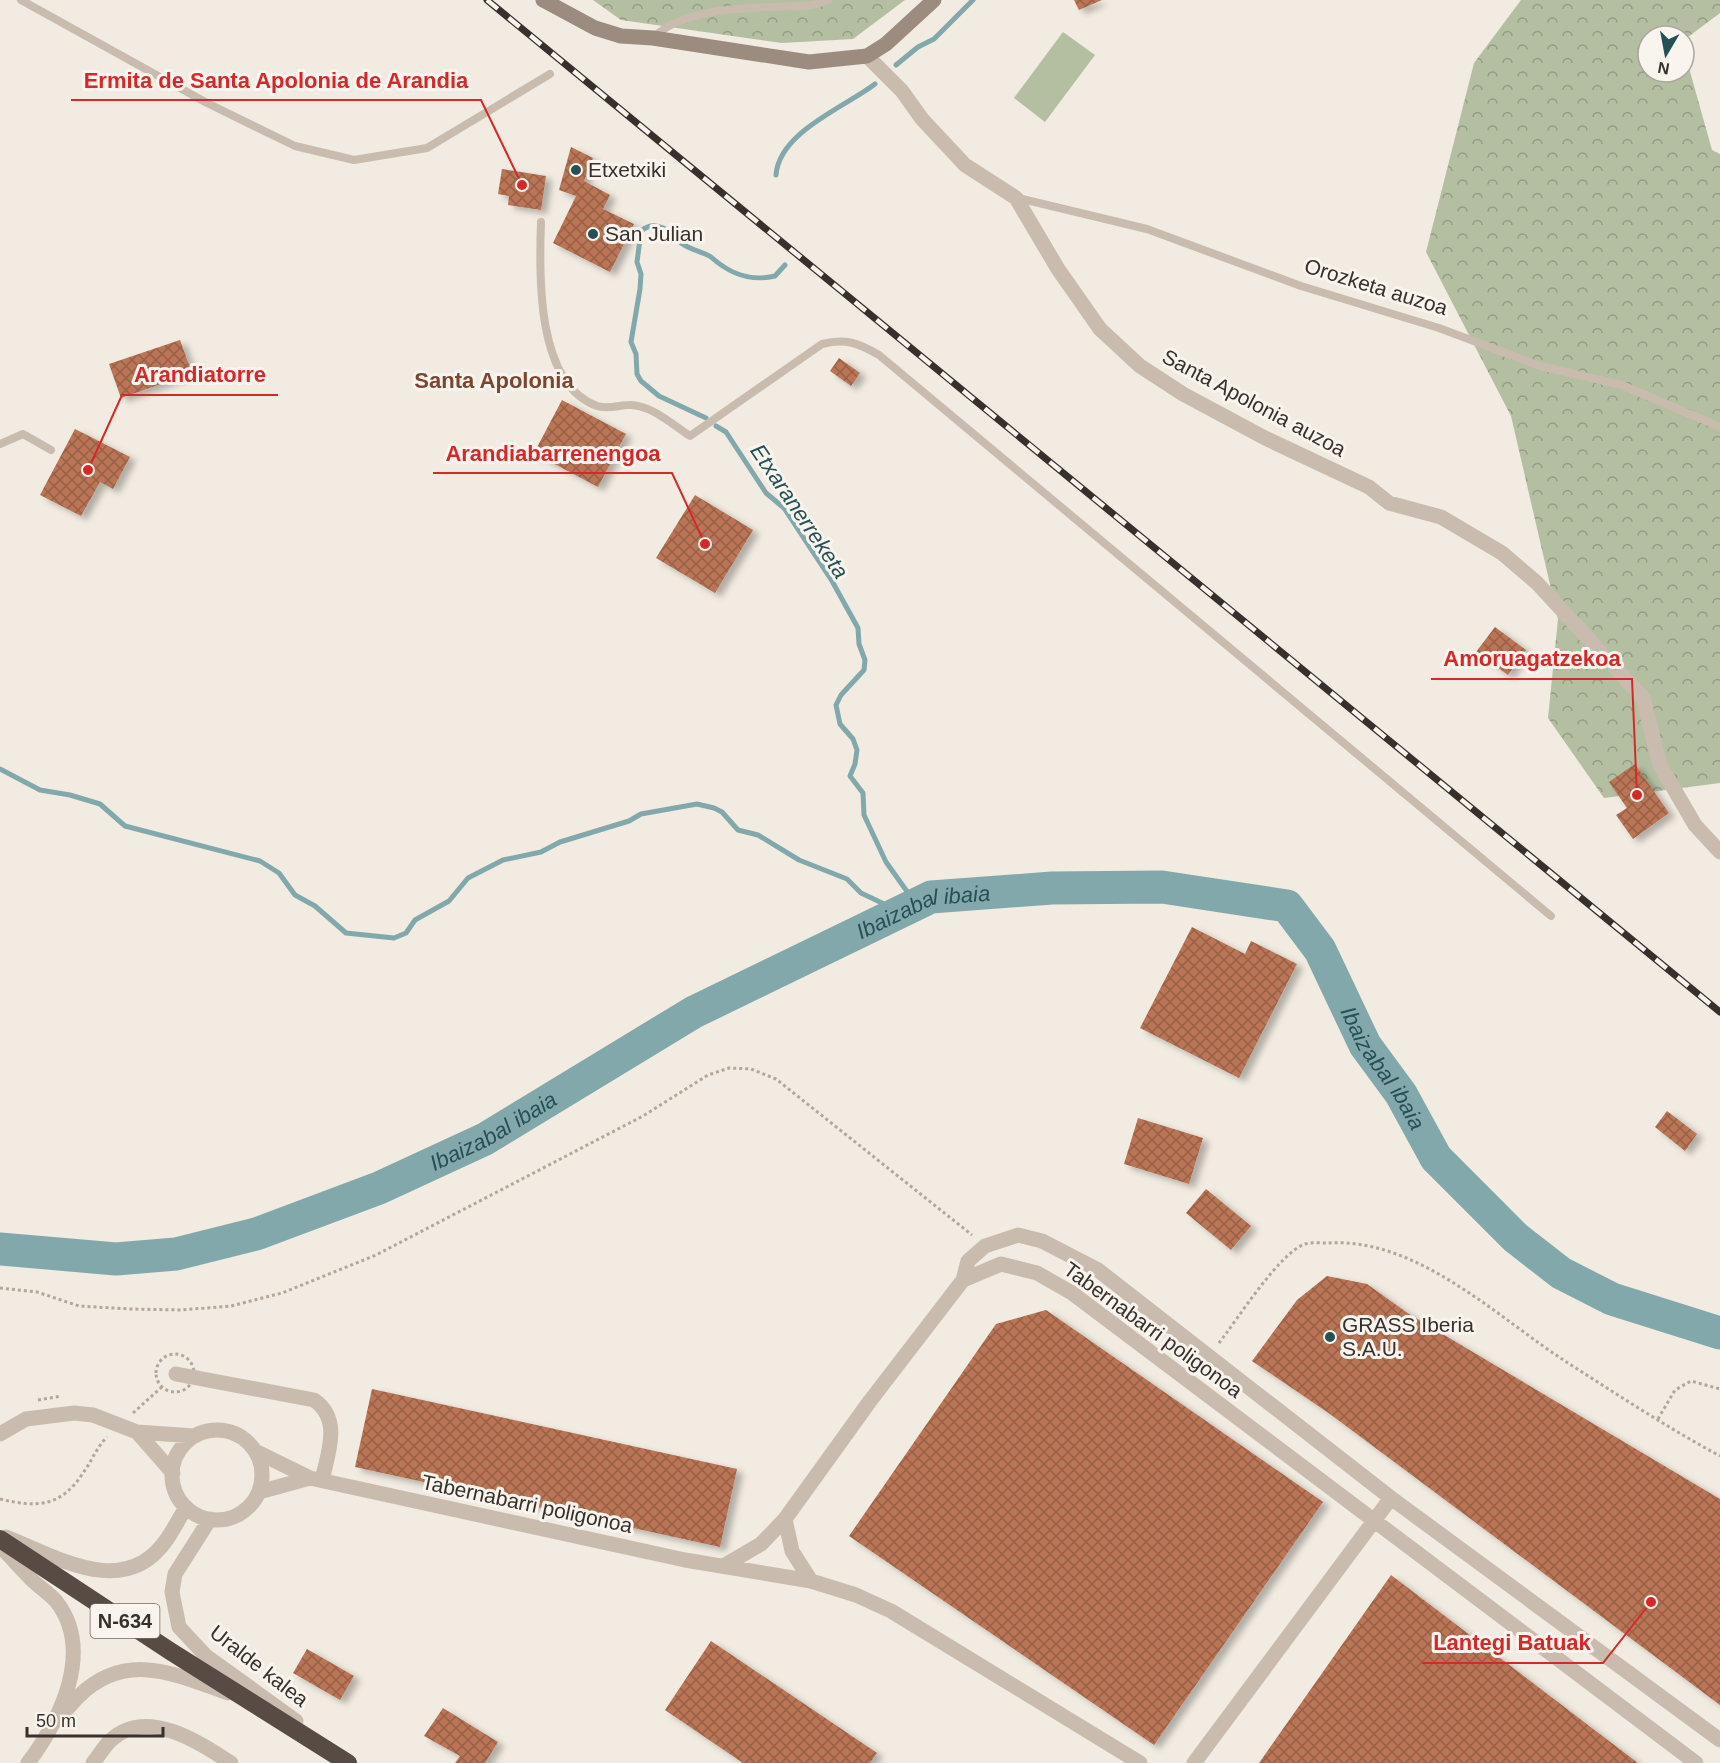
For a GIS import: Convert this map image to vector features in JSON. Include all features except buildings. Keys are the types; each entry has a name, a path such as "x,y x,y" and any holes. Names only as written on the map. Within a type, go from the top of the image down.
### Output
{"highway":[{"name":"N-634","path":"0,1537 348,1763"}],"street":[{"path":"543,0 595,28 621,36 653,38 809,62 867,56 886,44 933,0"},
{"name":"Santa Apolonia auzoa","path":"867,56 902,91 922,119 966,165 1016,198 1058,269 1100,330 1140,366 1183,394 1369,488 1389,503 1441,517 1502,553 1537,583 1643,698 1660,765 1695,825 1720,852"},
{"path":"963,1280 968,1261 985,1246 1018,1235 1042,1241 1098,1270 1391,1498 1720,1740"},
{"name":"Tabernabarri poligonoa","path":"725,1564 761,1544 785,1518 870,1401 963,1280 1001,1264 1037,1273 1072,1293 1373,1522 1696,1763"},
{"path":"176,1374 314,1400 322,1406 329,1414 331,1425 316,1479"},
{"path":"0,1434 26,1419 74,1413 93,1415 137,1432 194,1436 213,1430 234,1433 246,1440 255,1451 261,1464 259,1492 251,1504 239,1514 225,1519 210,1519 186,1507 178,1496 173,1473 176,1457 194,1436"},
{"path":"137,1432 173,1473"},
{"path":"255,1451 316,1479"},
{"path":"259,1492 316,1479"},
{"name":"Tabernabarri poligonoa","path":"316,1479 685,1560 725,1564 811,1581 856,1595 891,1611 1140,1763"},
{"path":"1194,1763 1391,1498"},
{"path":"0,1537 91,1571 118,1571 142,1563 167,1541 186,1507"},
{"path":"785,1518 792,1551 811,1581"},
{"name":"Uralde kalea","path":"210,1519 175,1574 172,1592 179,1627 206,1656 354,1763"},
{"path":"0,1546 56,1601 69,1628 74,1652 70,1679 57,1719"},
{"path":"28,1763 57,1719 79,1696 100,1680 119,1672 143,1668 173,1673 251,1702"},
{"path":"93,1763 111,1739 137,1726 162,1727 207,1748 231,1763"}],"lane":[{"path":"21,0 207,103 295,146 354,160 426,148 550,74"},
{"path":"653,38 666,26 705,13 813,5 828,0"},
{"name":"Orozketa auzoa","path":"1016,198 1147,229 1301,286 1439,328 1540,366 1622,385 1720,427"},
{"path":"541,222 544,322 552,350 566,381 578,394 597,405 613,408 630,405 644,408 690,436 822,344 839,340 857,342 879,355 1551,916"},
{"path":"0,444 23,434 51,450"}],"path":[{"path":"0,1288 37,1292 79,1306 181,1310 231,1306 282,1293 376,1255 643,1116 708,1075 729,1068 751,1069 776,1079 985,1246"},
{"path":"1209,1356 1285,1257 1305,1244 1338,1242 1382,1250 1446,1278 1566,1362 1720,1456"},
{"path":"1658,1419 1675,1390 1691,1381 1720,1389"},
{"path":"124,1409 134,1413 162,1387"},
{"path":"0,1499 44,1504 61,1497 85,1472 105,1438"}],"green space":[{"path":"593,0 905,0 853,39 782,43 621,20"},
{"path":"1521,0 1720,0 1720,13 1696,31 1696,24 1636,24 1636,84 1694,84 1712,150 1720,154 1720,783 1604,798 1548,718 1558,619 1511,416 1426,252 1474,63"},
{"path":"1063,32 1095,55 1045,122 1014,98"}],"waterway":[{"name":"Etxaranerreketa","path":"896,65 918,47 934,39 973,0"},
{"name":"Etxaranerreketa","path":"776,175 780,160 801,133 875,84"},
{"name":"Etxaranerreketa","path":"706,418 659,396 641,381 637,374 636,354 631,342 640,289 641,274 637,262 641,231 652,226 666,229 685,245 708,255 733,272 749,277 775,276 785,265"},
{"name":"Etxaranerreketa","path":"716,426 726,432 766,493 784,508 832,581 858,628 859,644 865,660 864,670 841,695 836,705 840,724 853,739 857,750 850,776 863,793 864,815 886,862 916,904"},
{"path":"0,769 40,790 70,795 100,804 125,826 260,861 279,873 295,895 315,906 346,933 394,938 406,933 415,920 449,901 468,878 503,860 541,852 560,842 629,821 641,814 697,804 722,812 738,830 758,835 799,860 847,879 861,893 901,912"},
{"name":"Ibaizabal ibaia","path":"0,1249 116,1259 176,1254 256,1234 379,1188 485,1139 694,1012 931,897 1052,888 1162,887 1287,906 1320,950 1365,1045 1401,1094 1436,1158 1516,1238 1561,1273 1612,1299 1720,1333"}],"railway":[{"path":"487,0 1720,1012"}],"place":[{"name":"Etxetxiki","path":"576,170"},
{"name":"Ermita de Santa Apolonia de Arandia","path":"522,185"},
{"name":"San Julian","path":"593,234"},
{"name":"Arandiatorre","path":"88,470"},
{"name":"Arandiabarrenengoa","path":"705,544"},
{"name":"Amoruagatzekoa","path":"1637,795"},
{"name":"GRASS Iberia S.A.U.","path":"1330,1337"},
{"name":"Lantegi Batuak","path":"1651,1602"}],"district":[{"name":"Santa Apolonia","path":"494,380"}]}
